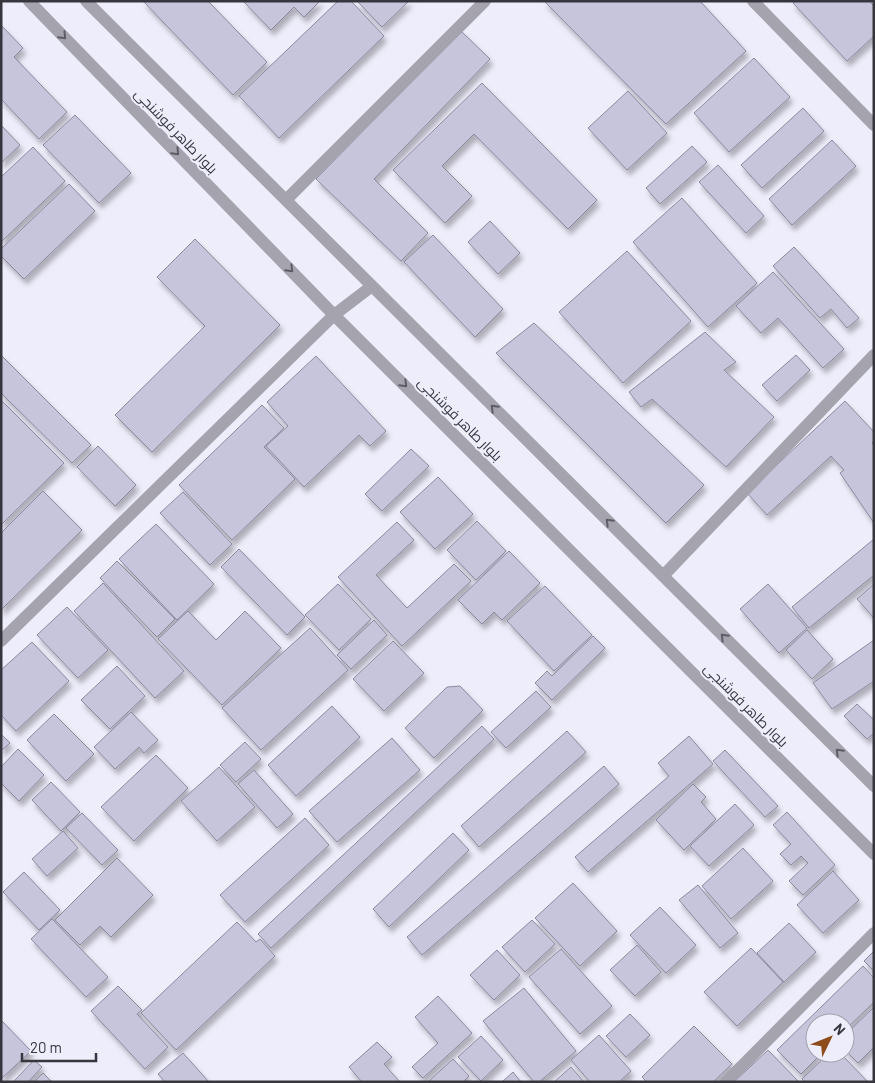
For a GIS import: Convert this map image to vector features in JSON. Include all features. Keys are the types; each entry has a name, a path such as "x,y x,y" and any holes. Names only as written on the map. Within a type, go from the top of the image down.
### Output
{"street":[{"name":"بلوار طاهر فوشنجی","path":"29,1 334,315 874,854"},
{"name":"بلوار طاهر فوشنجی","path":"86,1 874,786"},
{"path":"286,200 485,1"},
{"path":"753,1 874,124"},
{"path":"1,641 334,315 372,286"},
{"path":"663,576 874,355"},
{"path":"726,1082 874,933"}],"building":[{"path":"143,1 208,1 267,62 233,95"},
{"path":"243,1 320,1 304,17 294,7 271,30"},
{"path":"338,1 351,1 384,36 279,138 239,96"},
{"path":"357,1 409,1 382,27"},
{"path":"544,1 700,1 746,51 666,124"},
{"path":"795,1 869,1 874,6 874,36 847,61 793,3"},
{"path":"1,25 23,48 14,57 67,112 39,139 1,99"},
{"path":"461,31 490,59 374,179 428,233 401,261 316,179"},
{"path":"754,58 790,97 729,152 694,113"},
{"path":"482,83 597,200 568,229 474,134 442,166 472,196 445,223 393,170"},
{"path":"628,91 667,133 627,170 588,128"},
{"path":"803,108 824,131 762,188 741,165"},
{"path":"75,115 131,173 99,203 43,145"},
{"path":"1,125 20,145 1,163"},
{"path":"832,140 856,166 792,225 769,199"},
{"path":"692,146 707,162 660,204 646,188"},
{"path":"33,147 65,181 1,242 1,177"},
{"path":"718,165 764,216 746,233 699,182"},
{"path":"69,184 95,211 24,279 1,256 1,249"},
{"path":"682,198 757,283 708,327 633,242"},
{"path":"490,221 520,253 498,274 468,242"},
{"path":"433,235 503,309 475,337 404,262"},
{"path":"195,239 280,325 152,452 115,415 205,326 157,277"},
{"path":"794,247 859,318 847,328 831,309 820,318 773,266"},
{"path":"627,251 691,321 623,383 559,312"},
{"path":"773,272 844,349 823,368 778,318 761,333 736,306"},
{"path":"534,323 704,485 666,523 496,353"},
{"path":"705,332 736,362 724,370 774,417 726,467 652,399 641,407 629,392"},
{"path":"1,355 91,445 72,463 1,393"},
{"path":"796,355 810,370 777,401 762,385"},
{"path":"316,356 386,431 370,446 359,435 304,487 266,446 288,426 267,402"},
{"path":"1,400 64,463 1,525"},
{"path":"845,401 874,432 874,441 872,443 874,445 874,523 840,473 844,470 831,456 767,515 747,493"},
{"path":"262,405 284,428 264,447 295,479 232,540 179,485"},
{"path":"98,446 136,485 115,506 77,467"},
{"path":"411,449 429,466 382,511 365,494"},
{"path":"438,477 473,514 435,549 400,512"},
{"path":"43,491 82,530 1,610 1,533"},
{"path":"183,492 232,544 210,565 160,513"},
{"path":"477,521 506,551 476,580 447,550"},
{"path":"397,522 414,540 376,575 407,608 454,564 471,581 402,646 338,577"},
{"path":"156,524 214,584 177,620 119,559"},
{"path":"874,539 874,575 809,628 792,607"},
{"path":"239,549 305,617 287,635 221,567"},
{"path":"509,551 540,583 502,620 494,612 482,624 458,600"},
{"path":"117,561 175,619 157,637 100,578"},
{"path":"103,583 184,671 155,698 74,611"},
{"path":"338,584 371,619 339,650 305,615"},
{"path":"768,584 807,628 779,653 740,609"},
{"path":"874,584 874,618 857,599"},
{"path":"545,586 592,635 554,671 507,621"},
{"path":"67,607 108,650 78,678 37,635"},
{"path":"188,611 216,640 245,611 281,648 222,705 158,639"},
{"path":"374,620 387,635 351,669 337,655"},
{"path":"310,628 348,670 261,750 222,708"},
{"path":"807,630 833,659 812,679 786,650"},
{"path":"593,636 605,648 552,700 535,683 547,671 552,676"},
{"path":"874,640 874,681 832,709 813,683"},
{"path":"393,641 424,673 384,711 353,679"},
{"path":"32,642 69,681 16,731 1,715 1,670"},
{"path":"117,666 145,696 110,729 81,700"},
{"path":"460,686 483,710 434,758 405,728 447,687"},
{"path":"536,691 551,707 506,748 491,732"},
{"path":"857,704 874,720 874,733 867,739 844,716"},
{"path":"332,706 360,737 296,796 268,765"},
{"path":"131,712 158,740 144,753 139,747 115,769 94,747"},
{"path":"54,714 94,754 66,781 27,740"},
{"path":"482,726 494,739 271,948 258,934"},
{"path":"567,731 586,752 479,847 461,826"},
{"path":"1,734 10,743 1,751"},
{"path":"689,736 713,764 588,872 575,857 669,776 658,763"},
{"path":"392,738 420,770 337,842 309,811"},
{"path":"245,742 261,759 236,782 220,765"},
{"path":"18,749 44,775 19,801 1,783 1,767"},
{"path":"725,750 778,806 765,817 713,761"},
{"path":"156,755 188,788 134,841 101,807"},
{"path":"604,766 619,784 422,955 407,937"},
{"path":"219,767 255,807 217,841 181,801"},
{"path":"254,770 293,814 277,828 238,784"},
{"path":"51,782 80,812 61,831 32,800"},
{"path":"693,784 706,797 701,802 716,819 684,850 656,820"},
{"path":"735,804 754,825 709,866 690,846"},
{"path":"787,812 835,865 803,895 789,881 808,863 801,856 791,865 780,854 791,844 773,825"},
{"path":"82,813 118,850 102,865 66,828"},
{"path":"305,818 329,845 245,922 220,895"},
{"path":"63,831 78,848 47,876 32,859"},
{"path":"453,833 469,850 389,927 373,909"},
{"path":"743,848 773,881 731,919 702,886"},
{"path":"117,858 153,895 111,937 100,926 80,945 55,920"},
{"path":"833,871 859,900 823,933 797,905"},
{"path":"24,872 60,910 39,930 3,892"},
{"path":"573,883 617,931 580,966 535,918"},
{"path":"698,885 738,933 720,948 679,900"},
{"path":"660,907 696,945 666,973 630,935"},
{"path":"52,919 108,977 86,997 31,939"},
{"path":"532,920 555,944 525,972 502,947"},
{"path":"237,922 256,942 260,939 275,956 176,1050 141,1013"},
{"path":"789,923 816,952 784,982 757,953"},
{"path":"637,945 661,972 635,996 610,970"},
{"path":"751,948 783,982 737,1026 704,992"},
{"path":"561,949 612,1006 580,1034 529,977"},
{"path":"497,950 520,975 494,1000 470,975"},
{"path":"874,951 874,971 864,961"},
{"path":"863,966 874,978 874,1002 855,1020 855,1013 815,1013"},
{"path":"118,986 142,1010 137,1014 168,1047 145,1069 91,1011"},
{"path":"524,988 576,1051 539,1082 534,1082 483,1021"},
{"path":"438,996 472,1033 423,1078 412,1067 438,1043 415,1017"},
{"path":"874,1007 874,1047 858,1063 855,1060 855,1025"},
{"path":"630,1014 650,1035 626,1057 606,1036"},
{"path":"1,1020 31,1051 1,1079"},
{"path":"805,1023 805,1063 812,1063 801,1074 777,1050"},
{"path":"694,1026 732,1064 713,1082 647,1082 642,1077"},
{"path":"599,1035 631,1071 619,1082 590,1082 571,1060"},
{"path":"481,1036 503,1060 481,1081 458,1057"},
{"path":"377,1042 392,1057 384,1064 400,1082 362,1082 349,1067"},
{"path":"768,1050 799,1082 734,1082"},
{"path":"183,1053 209,1082 165,1082 158,1074"},
{"path":"453,1059 469,1076 463,1082 428,1082"},
{"path":"34,1060 42,1067 28,1082 13,1082"},
{"path":"819,1063 850,1063 868,1082 805,1082 802,1079"},
{"path":"571,1067 584,1082 554,1082"},
{"path":"513,1072 521,1082 502,1082"},
{"path":"43,1073 51,1081 34,1082"}]}
